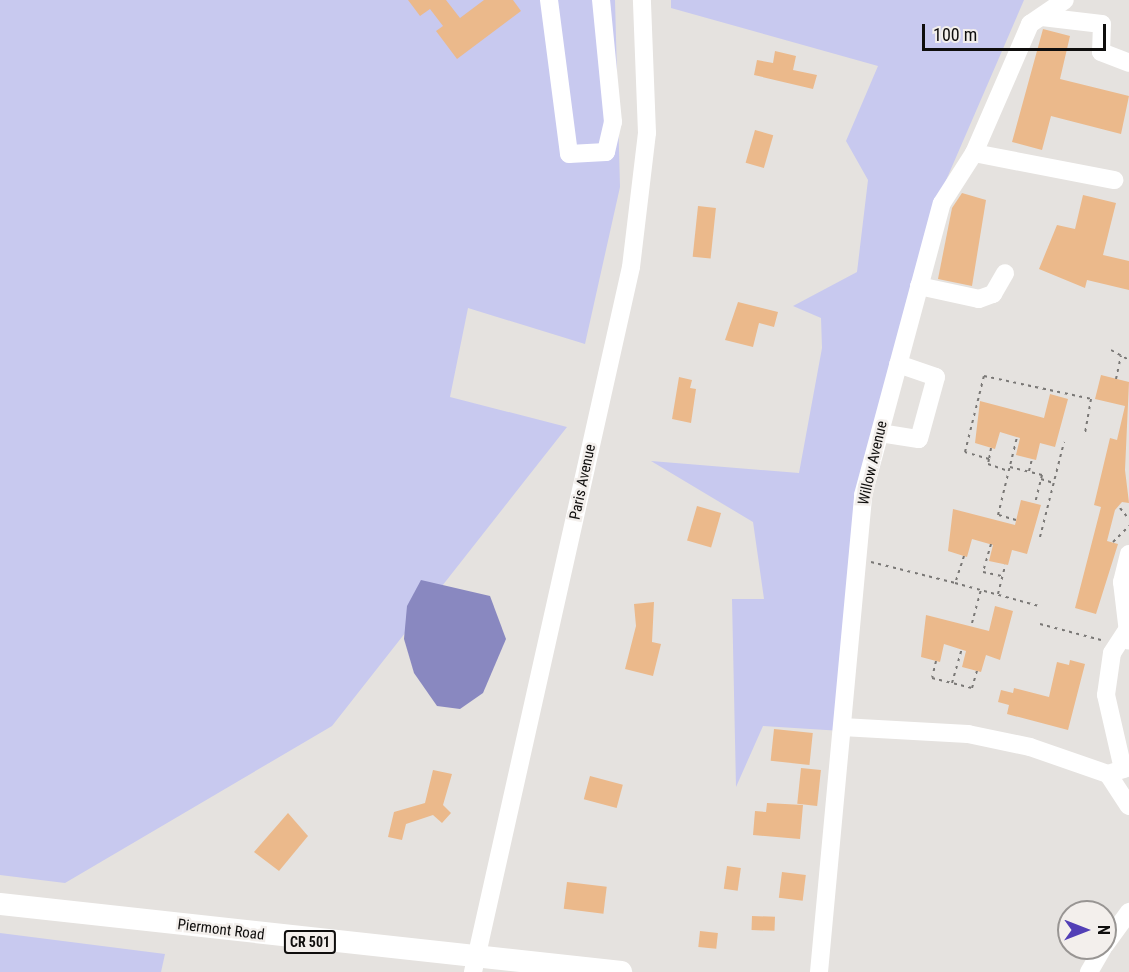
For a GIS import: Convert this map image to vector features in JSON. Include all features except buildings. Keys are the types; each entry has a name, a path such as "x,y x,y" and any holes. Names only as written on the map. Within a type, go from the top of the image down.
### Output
{"main road":[{"name":"Piermont Road","path":"0,904 475,966 621,972"}],"street":[{"path":"549,0 569,154 606,152 613,122 601,0"},
{"name":"Paris Avenue","path":"475,966 633,256 647,133 642,0"},
{"name":"Willow Avenue","path":"819,972 863,495 942,203 974,153 1030,24 1065,0"},
{"path":"1042,17 1102,24 1101,52 1129,63"},
{"path":"974,153 1114,180"},
{"path":"919,286 979,300 993,294 1005,273"},
{"path":"880,433 916,441 928,408 935,375 898,364"},
{"path":"1129,554 1122,582 1124,638 1106,695 1129,806"},
{"path":"842,727 998,739 1120,770"},
{"path":"1117,928 1129,912"}],"path":[{"path":"1111,350 1129,360"},
{"path":"1116,379 1121,356"},
{"path":"989,459 965,452 984,376 1091,399 1085,434"},
{"path":"1016,520 998,515 1017,437"},
{"path":"1040,537 1065,442"},
{"path":"991,448 988,464 1009,471"},
{"path":"1029,472 1032,459"},
{"path":"1010,466 1042,475 1035,503"},
{"path":"1041,479 1054,483"},
{"path":"1120,508 1129,519"},
{"path":"1113,542 1129,526"},
{"path":"991,544 983,572 1002,576"},
{"path":"955,583 964,556"},
{"path":"857,559 1039,606"},
{"path":"997,595 1005,565"},
{"path":"972,623 981,590"},
{"path":"1040,624 1124,638"},
{"path":"952,683 962,650"},
{"path":"936,661 932,678 972,688 977,671"}],"shaded area":[{"path":"0,0 615,0 620,187 585,344 468,308 450,397 567,427 332,726 65,883 0,875"},
{"path":"671,0 1024,0 928,222 859,478 842,731 763,726 736,787 732,599 764,599 753,522 651,461 799,473 822,348 821,318 793,306 857,272 868,180 846,141 878,66 671,8"},
{"path":"421,580 490,596 506,639 483,693 460,709 437,706 414,673 404,639 407,606"},
{"path":"0,933 165,954 161,972 0,972"}]}
